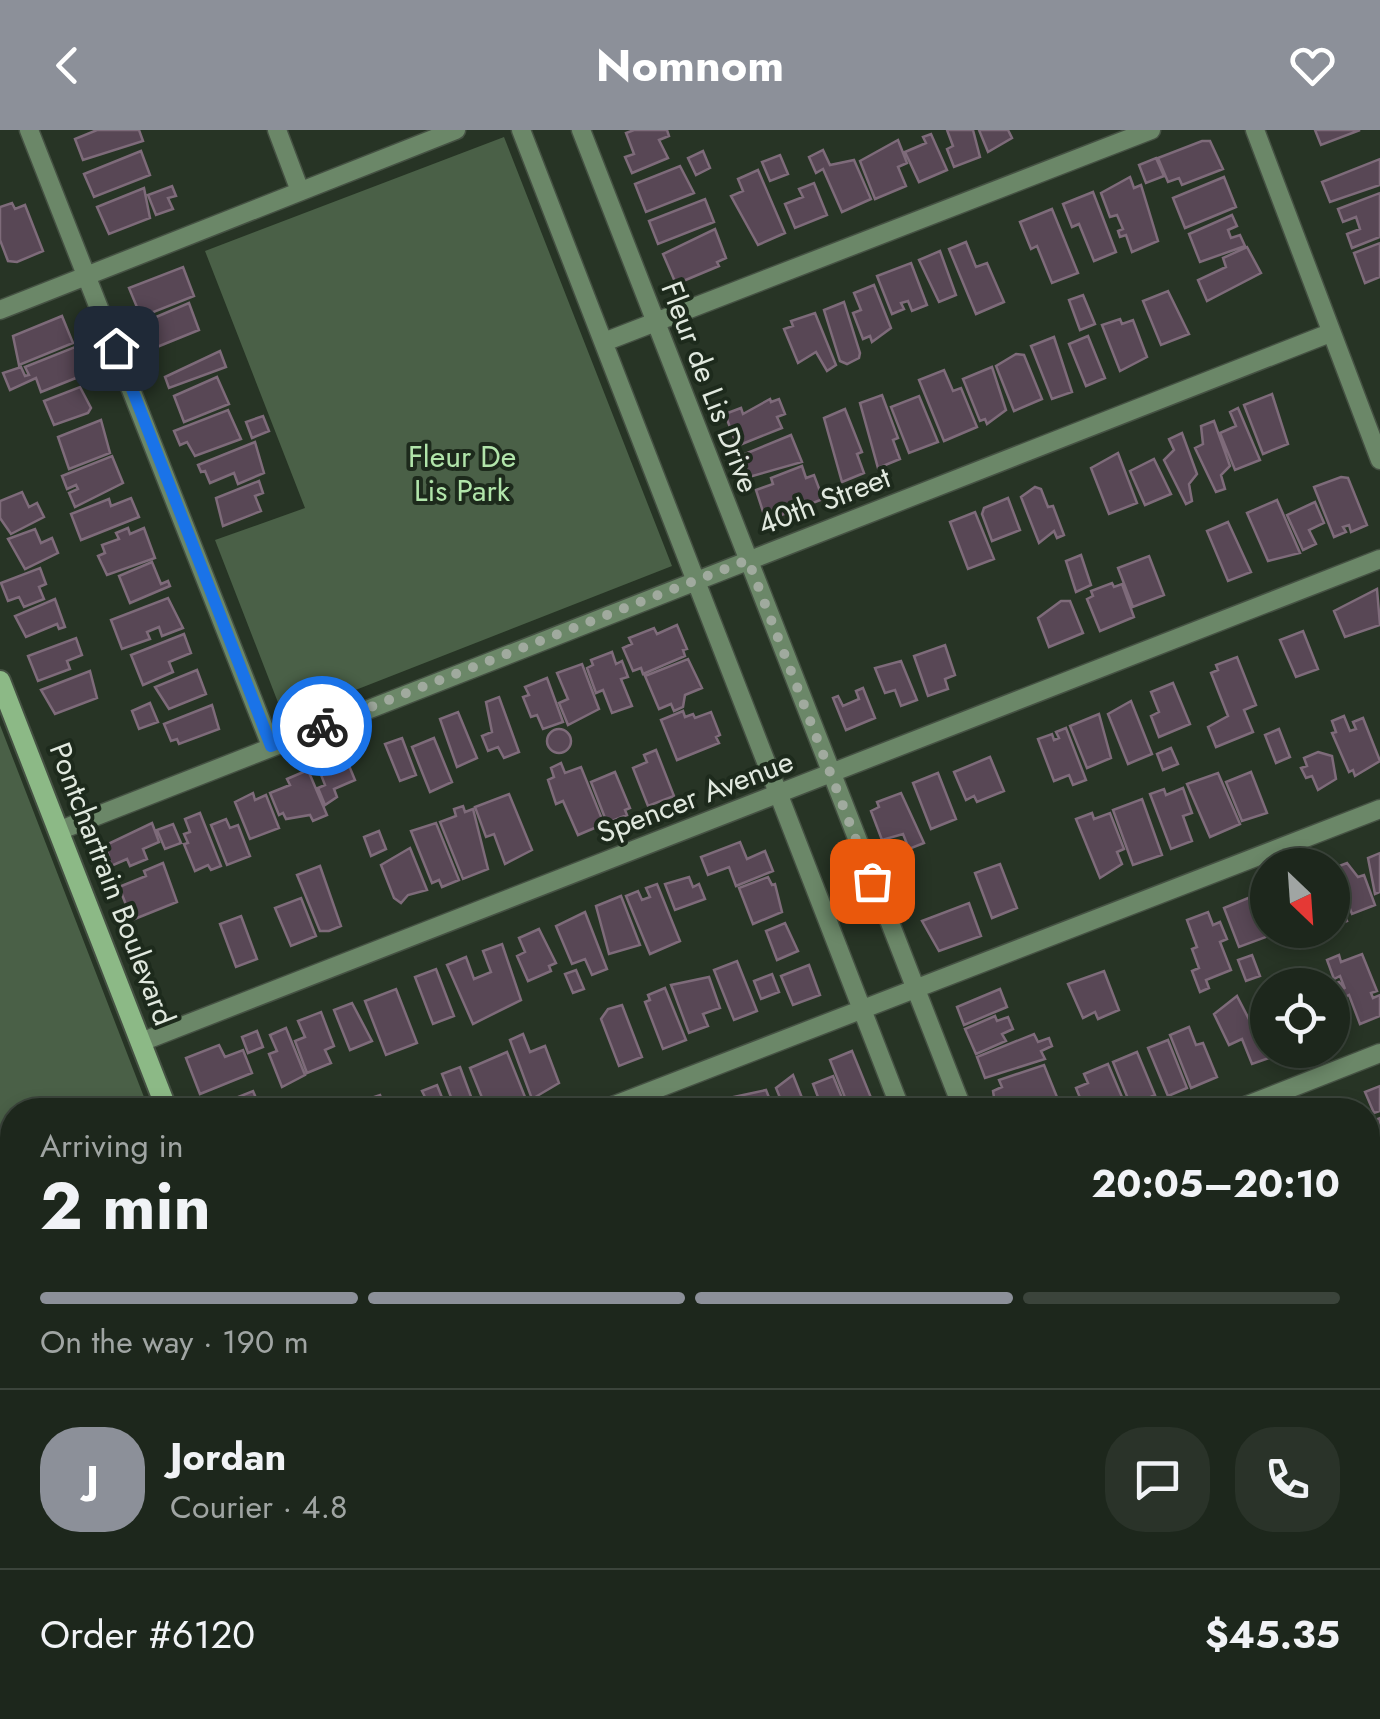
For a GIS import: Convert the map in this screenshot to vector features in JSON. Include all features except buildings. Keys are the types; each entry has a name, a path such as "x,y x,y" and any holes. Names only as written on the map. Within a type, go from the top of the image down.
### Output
{"main road":[{"name":"Pontchartrain Boulevard","path":"0,681 163,1098"}],"street":[{"path":"29,130 271,746"},
{"path":"277,130 300,191"},
{"path":"0,310 456,130"},
{"path":"521,130 896,1098"},
{"name":"Fleur de Lis Drive","path":"581,130 958,1098"},
{"path":"604,342 1151,130"},
{"path":"1255,130 1380,460"},
{"name":"40th Street","path":"58,831 1330,333"},
{"name":"Spencer Avenue","path":"142,1042 1380,559"},
{"path":"633,1098 1380,809"},
{"path":"1266,1098 1380,1054"}],"green space":[{"name":"Fleur De Lis Park","path":"504,137 672,566 284,718 215,540 305,508 205,251"},
{"path":"0,725 144,1098 0,1098"}],"way so far":[{"path":"322,726 748,560 872,881"}],"route":[{"path":"116,348 271,746 322,726"}]}
